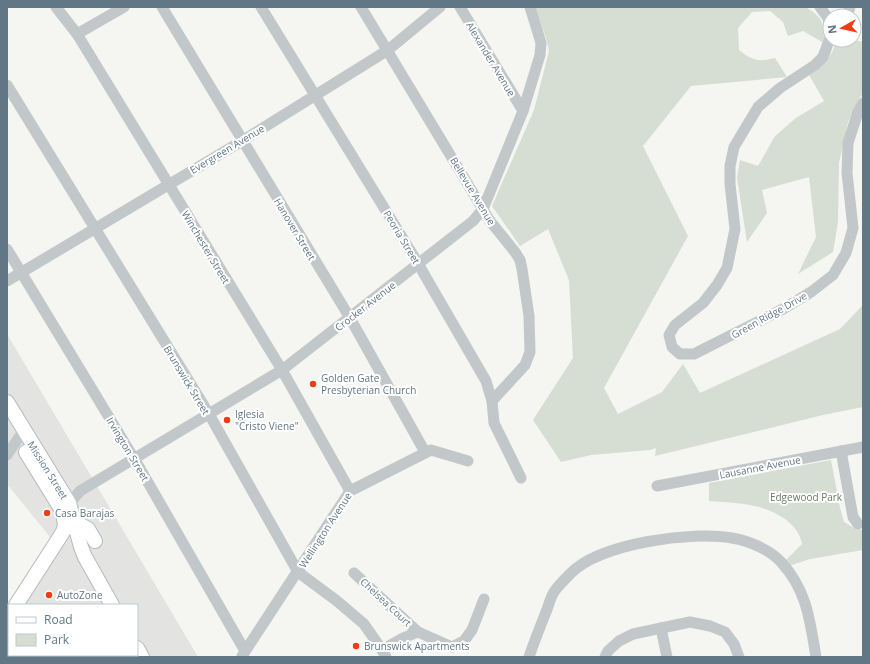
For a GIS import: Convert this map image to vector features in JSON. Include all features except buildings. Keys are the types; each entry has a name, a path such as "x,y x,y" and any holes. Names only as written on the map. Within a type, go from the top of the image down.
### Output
{"main road":[{"name":"Mission Street","path":"7,402 21,434 75,522 85,557 111,604"},
{"name":"Mission Street","path":"7,420 21,434"},
{"path":"17,604 63,532 66,508"},
{"path":"75,522 88,529 95,541"},
{"path":"63,532 70,534 85,557"}],"street":[{"name":"Winchester Street","path":"56,7 78,34 282,370 350,491"},
{"path":"78,34 124,7"},
{"name":"Hanover Street","path":"162,7 350,318 425,452"},
{"name":"Peoria Street","path":"261,7 418,264 486,380 492,401 494,424 521,478"},
{"name":"Bellevue Avenue","path":"361,7 490,221 520,260 529,316 530,352 525,365 492,401"},
{"name":"Evergreen Avenue","path":"7,281 242,141 388,50 440,7"},
{"name":"Alexander Avenue","path":"460,7 523,111"},
{"name":"Crocker Avenue","path":"66,508 80,492 282,370 473,221 483,208 523,111 541,50 540,37 530,7"},
{"name":"Green Ridge Drive","path":"826,48 823,57 815,65 780,88 758,107 734,147 730,166 730,184 735,229 726,268 717,285 703,303 675,325 669,335 672,347 680,354 694,354 783,309 811,292 833,274 846,253 853,228 846,173 848,143 858,112 863,103"},
{"name":"Brunswick Street","path":"7,85 209,414 298,572 337,601 364,624 384,653"},
{"name":"Irvington Street","path":"7,249 135,460 243,654"},
{"path":"7,455 21,434"},
{"name":"Lausanne Avenue","path":"657,486 863,447"},
{"path":"425,452 431,450 468,461"},
{"path":"841,451 853,517 858,524"},
{"name":"Wellington Avenue","path":"243,654 350,491 425,452"},
{"path":"528,657 554,593 581,564 600,555 635,545 693,536 733,538 764,549 780,561 792,575 801,591 810,622 816,657"},
{"name":"Chelsea Court","path":"354,573 418,632 452,647 464,641 472,630 484,599"},
{"path":"604,657 619,641 634,634 690,622 710,626 726,632 734,644 739,657"},
{"path":"661,628 667,657"},
{"name":"Chelsea Court","path":"384,653 403,638 418,632"}],"shaded area":[{"path":"7,334 198,657 89,657 138,656 138,604 23,604 56,548 50,537 7,484"}],"green space":[{"path":"535,7 805,7 816,14 822,23 822,42 803,31 788,36 783,22 770,11 752,12 738,28 739,50 756,60 775,58 787,77 691,86 643,146 688,236 604,388 618,414 662,392 683,364 700,393 840,329 863,305 863,407 823,415 655,456 656,448 650,450 591,455 561,462 533,420 573,358 569,280 548,229 520,246 492,206 534,110 549,51"},
{"path":"863,42 863,93 848,122 839,163 838,222 833,252 798,274 816,237 809,177 762,190 767,213 747,242 737,178 740,160 758,166 775,136 796,118 824,101 809,75 830,56 834,48 862,48"},
{"name":"Edgewood Park","path":"831,460 844,522 856,529 863,530 863,550 810,559 789,566 784,562 802,544 800,536 796,530 785,519 758,507 739,503 709,501 709,483"}],"place":[{"name":"Golden Gate Presbyterian Church","path":"313,384"},
{"name":"Iglesia \"Cristo Viene\"","path":"227,420"},
{"name":"Casa Barajas","path":"47,513"},
{"name":"AutoZone","path":"49,595"},
{"name":"Brunswick Apartments","path":"356,646"}]}
